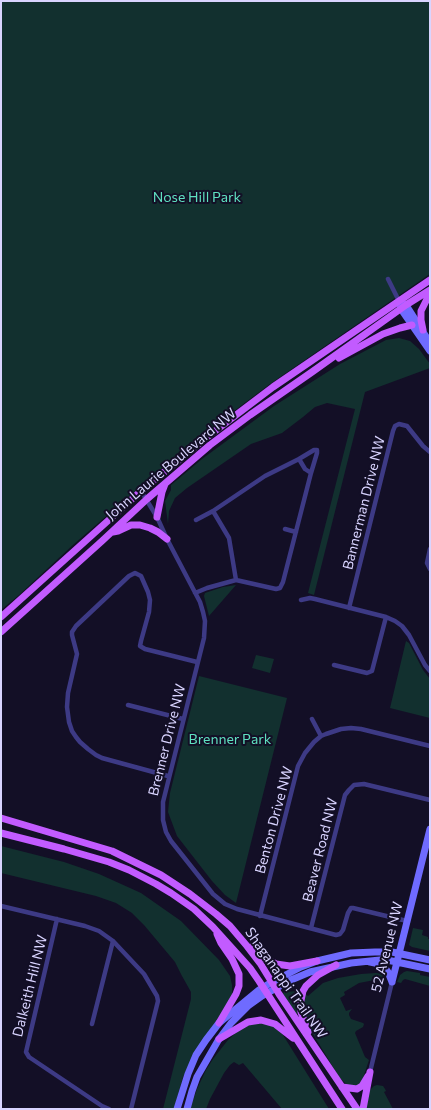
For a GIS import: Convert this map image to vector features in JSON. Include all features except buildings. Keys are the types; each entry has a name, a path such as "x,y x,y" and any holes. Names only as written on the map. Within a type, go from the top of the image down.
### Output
{"main road":[{"name":"John Laurie Boulevard NW","path":"1,617 141,491 207,437 246,407 430,280"},
{"name":"John Laurie Boulevard NW","path":"1,632 147,499 210,445 250,415 430,290"},
{"path":"423,330 421,311 430,295"},
{"path":"312,372 383,334 412,325"},
{"path":"157,517 165,483"},
{"path":"111,532 118,532 122,528 131,525 140,525 154,530 167,539"},
{"name":"Shaganappi Trail NW","path":"1,817 112,852 161,875 216,914 235,932 260,963 357,1109"},
{"name":"Shaganappi Trail NW","path":"1,833 109,862 129,870 156,884 194,909 215,929 250,968 266,990 297,1041 342,1109"},
{"path":"215,929 221,943 232,959 239,974 239,986 236,994 219,1023"},
{"path":"235,932 264,958 276,964 290,966 316,961"},
{"path":"314,1045 301,1012 301,995 306,986 318,975 336,966"},
{"path":"219,1039 248,1022 261,1020 274,1024 283,1029 297,1041"},
{"path":"342,1088 357,1089 362,1086 370,1072"},
{"path":"364,1109 370,1072"}],"street":[{"path":"388,279 399,301 423,330 430,343"},
{"path":"404,307 412,325 430,352"},
{"name":"Bannerman Drive NW","path":"349,608 395,426 398,424 404,424 407,426 423,446 430,452"},
{"path":"195,593 236,580 276,589 280,588 284,582 317,450 314,450 265,476 196,520"},
{"path":"299,459 305,469 311,473"},
{"name":"Brenner Drive NW","path":"141,491 157,517 200,602 205,628 204,638 168,776 163,802 162,814 166,832 173,845 213,894 225,904 237,909 336,935 340,934 349,910 353,908 407,921"},
{"path":"213,510 229,538 236,580"},
{"path":"285,529 296,532"},
{"path":"430,549 427,562 430,569"},
{"path":"168,776 102,758 92,753 80,742 72,731 67,707 68,693 77,654 72,632 76,626 129,576 135,573 141,576 150,600 149,612 140,646 145,649 197,662"},
{"path":"301,600 310,598 315,599 386,617 395,621 406,631 425,665 430,671"},
{"path":"334,665 367,673 372,671 386,617"},
{"path":"128,705 183,719"},
{"path":"312,719 321,736"},
{"name":"Benton Drive NW","path":"260,916 298,766 308,748 321,736 342,729 351,728 361,729 430,746"},
{"name":"Beaver Road NW","path":"311,928 345,795 349,790 354,785 364,784 430,800"},
{"name":"52 Avenue NW","path":"370,1072 430,829"},
{"path":"1,906 86,926 99,931 113,941 144,974 158,998 158,1003 131,1109"},
{"name":"Dalkeith Hill NW","path":"58,919 26,1052 27,1055 35,1061 102,1106 109,1109"},
{"path":"92,1024 113,941"},
{"path":"177,1109 188,1074 196,1055 219,1023 243,1002 266,990 301,967 316,961 356,953 399,953 430,960"},
{"path":"274,985 310,972 366,961 380,960 397,962 430,969"},
{"path":"366,961 375,963 385,968 392,982"},
{"path":"187,1109 197,1077 219,1039 231,1023 266,990"}],"green space":[{"name":"Nose Hill Park","path":"1,1 430,1 430,274 270,384 190,444 74,544 1,610"},
{"path":"399,338 410,341 419,349 430,364 430,368 365,392 314,595 308,593 355,409 327,403 315,407 282,433 251,444 187,488 175,498 169,511 168,524 165,501 171,490 171,485 202,459 274,406 340,364 386,340"},
{"path":"236,585 209,616 204,596 205,593 223,587"},
{"path":"406,641 409,643 423,670 430,679 430,718 390,708"},
{"path":"256,655 274,659 270,673 252,668"},
{"name":"Brenner Park","path":"199,676 287,698 236,903 225,895 212,881 177,836 168,812 170,793"},
{"path":"1,846 64,862 99,874 141,893 181,921 219,960 230,976 232,996 196,1051 183,1077 174,1109 163,1109 191,999 191,992 175,962 132,913 116,903 96,896 1,873"},
{"path":"413,928 423,930 422,935 430,939 430,951 409,945"},
{"path":"407,971 420,973 420,975 430,977 430,986 405,979 401,983 397,982 400,975"},
{"path":"376,973 384,974 385,978 359,983 344,992 345,995 340,998 346,1011 352,1009 349,1013 351,1019 364,1024 363,1027 355,1033 365,1057 369,1060 362,1081 358,1086 347,1085 339,1077 310,1029 302,1009 304,993 308,996 323,983 338,978"},
{"path":"300,991 297,1000 298,1013 296,1014 283,994 284,992"},
{"path":"262,1023 271,1025 279,1030 283,1035 329,1109 282,1109 243,1063 239,1065 234,1062 224,1073 206,1109 190,1109 206,1070 228,1040 240,1029 249,1025"},
{"path":"377,1085 383,1086 385,1089 386,1091 384,1092 393,1109 366,1109 370,1090"}]}
